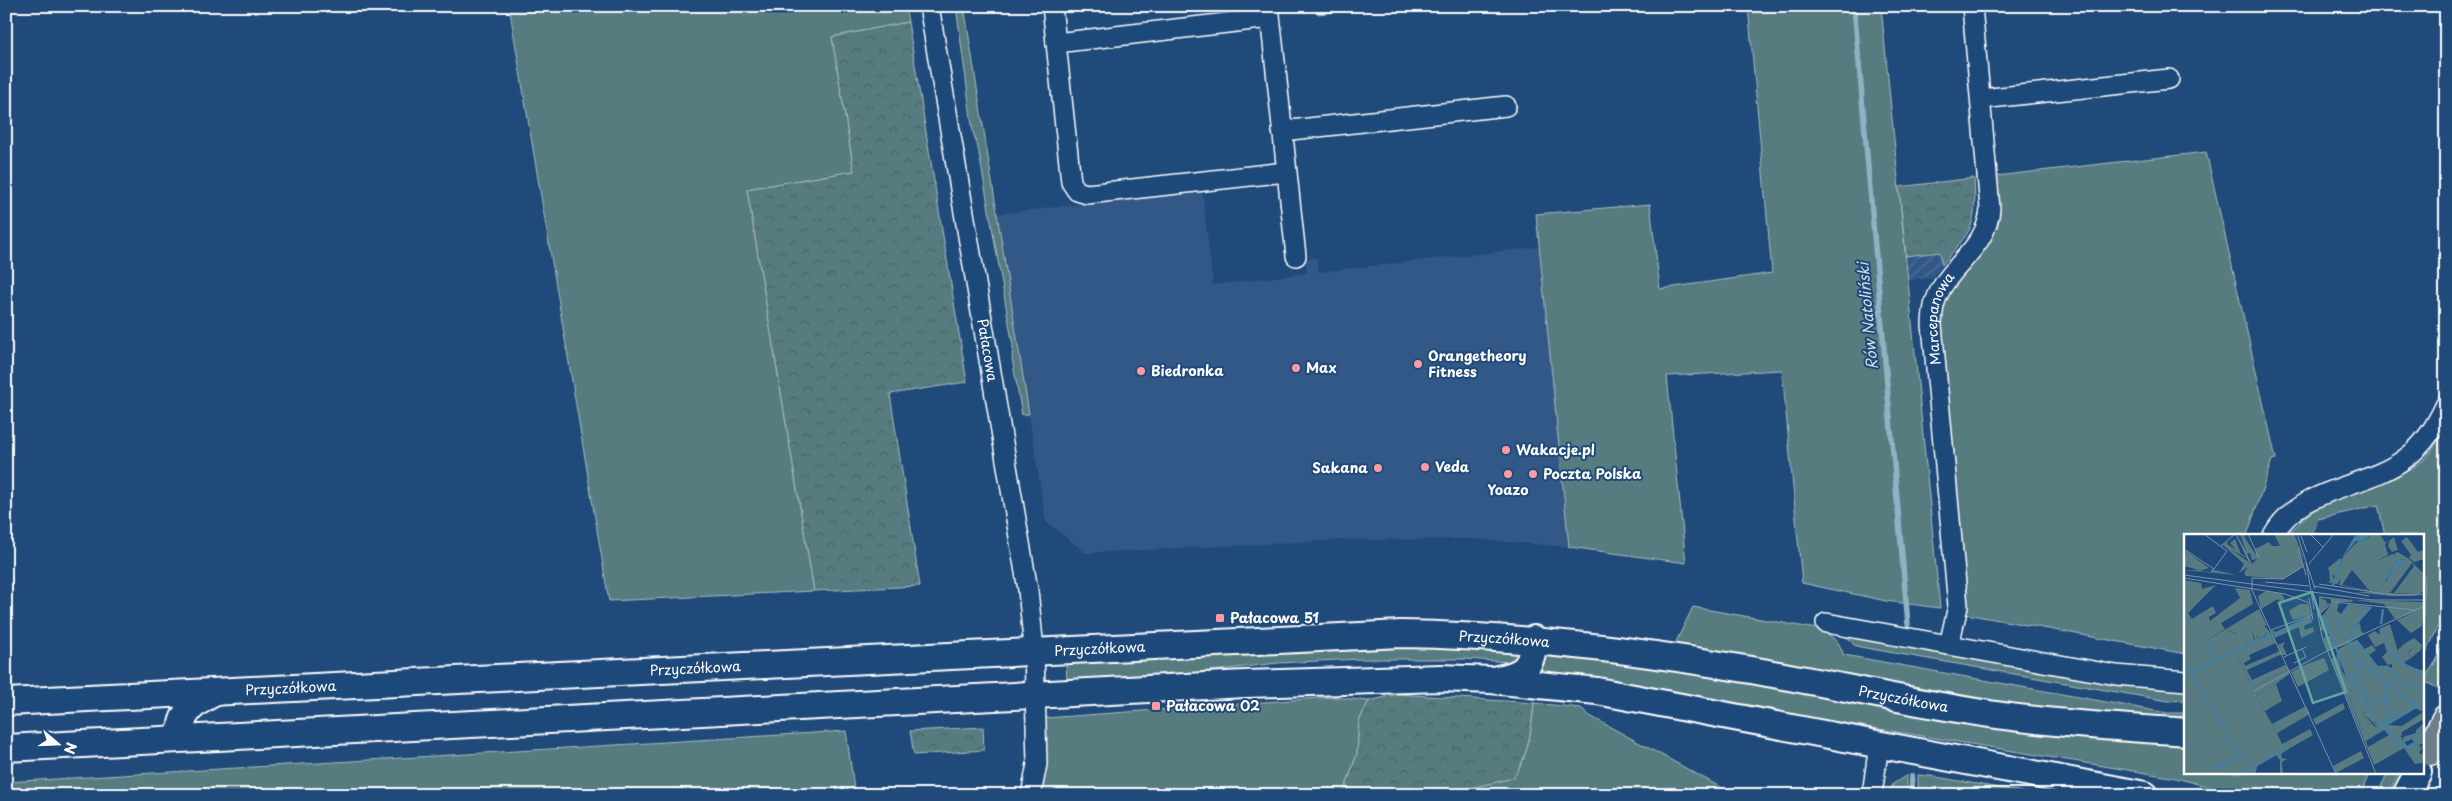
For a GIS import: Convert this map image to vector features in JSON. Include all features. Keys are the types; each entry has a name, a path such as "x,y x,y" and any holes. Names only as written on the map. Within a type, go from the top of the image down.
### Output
{"highway":[{"path":"2428,758 2446,719"}],"main road":[{"name":"Przyczółkowa","path":"6,702 1353,635 1468,635 1534,639 1593,646 1743,669 1977,712 2037,720 2184,732"},
{"path":"1491,680 1521,672 1530,661 1534,639"},
{"path":"6,748 1384,678 1491,680 1597,691 2145,795"},
{"path":"181,738 182,722 191,706 217,692"},
{"path":"2406,795 2418,774"}],"street":[{"name":"Pałacowa","path":"929,6 1028,590 1036,695 1037,764 1031,795"},
{"path":"1052,6 1071,182 1082,193 1286,172"},
{"name":"Marcepanowa","path":"1949,645 1958,606 1932,325 1934,304 1943,286 1982,239 1989,223 1990,209 1972,6"},
{"path":"1056,43 1269,12 1296,256"},
{"path":"1981,98 2169,79"},
{"path":"1282,131 1506,106"},
{"path":"2274,534 2284,520 2305,502 2390,468 2404,459 2429,436 2446,404"},
{"path":"1826,623 2116,675 2184,681"},
{"path":"1872,795 1879,744"}],"shaded area":[{"path":"1202,190 1213,285 1307,273 1305,259 1317,258 1319,272 1539,247 1569,547 1474,539 1340,540 1086,553 1046,522 997,214"},
{"path":"1940,252 1942,265 1932,278 1908,280 1906,256"}],"green space":[{"path":"509,6 905,6 908,22 832,37 854,171 747,189 814,591 609,601"},
{"path":"956,6 964,6 1029,414 1022,415 1012,358 1013,346 978,148 973,132"},
{"path":"1317,6 1363,6 1363,9 1318,14"},
{"path":"1748,6 1881,6 1940,608 1886,601 1802,583 1782,370 1667,376 1686,563 1569,547 1536,214 1650,204 1660,289 1772,273"},
{"path":"908,22 967,382 890,394 920,586 814,591 747,189 854,171 832,37"},
{"path":"2206,152 2276,459 2272,460 2247,534 2184,534 2184,654 1966,614 1941,311 1946,299 1960,278 1985,249 1996,227 1998,195 1996,176"},
{"path":"1974,178 1975,208 1971,226 1967,234 1942,265 1940,252 1906,256 1899,187"},
{"path":"2446,429 2446,499 2444,510 2446,513 2446,609 2424,658 2424,534 2385,534 2378,505 2318,519 2312,534 2287,534 2313,510 2414,467 2426,458"},
{"path":"1693,607 1823,630 1838,642 1844,655 2167,713 2184,713 2184,716 2144,717 2021,705 1674,646"},
{"path":"1845,634 2184,688 2184,700 2168,701 1854,645"},
{"path":"2446,638 2446,680 2440,689 2424,681"},
{"path":"1353,645 1518,649 1520,655 1510,662 1465,659 1360,659 1278,663 1161,677 1067,681 1066,663"},
{"path":"1549,649 2184,744 2184,774 2369,774 2360,795 2238,795 2176,778 1541,673"},
{"path":"1398,694 1534,703 1526,751 1513,778 1441,795 1343,795 1357,754 1359,721 1369,701"},
{"path":"1334,697 1369,701 1359,721 1357,754 1343,795 1039,795 1043,786 1045,718"},
{"path":"1534,703 1581,708 1590,716 1735,795 1441,795 1513,778 1526,751"},
{"path":"983,727 984,750 914,755 910,731"},
{"path":"846,731 855,795 6,795 6,782"},
{"path":"2387,774 2398,774 2388,795 2377,795"},
{"path":"1907,775 1907,795 1888,795 1893,784"},
{"path":"1918,775 1930,776 2040,795 1918,795"}],"waterway":[{"name":"Rów Natoliński","path":"1854,6 1908,624"},
{"name":"Rów Natoliński","path":"1911,795 1912,776"}],"place":[{"name":"Orangetheory Fitness","path":"1418,364"},
{"name":"Max","path":"1296,368"},
{"name":"Biedronka","path":"1141,371"},
{"name":"Wakacje.pl","path":"1506,450"},
{"name":"Veda","path":"1425,467"},
{"name":"Sakana","path":"1378,468"},
{"name":"Yoazo","path":"1508,474"},
{"name":"Poczta Polska","path":"1533,474"},
{"name":"Pałacowa 51","path":"1220,618"},
{"name":"Pałacowa 02","path":"1156,706"}]}
